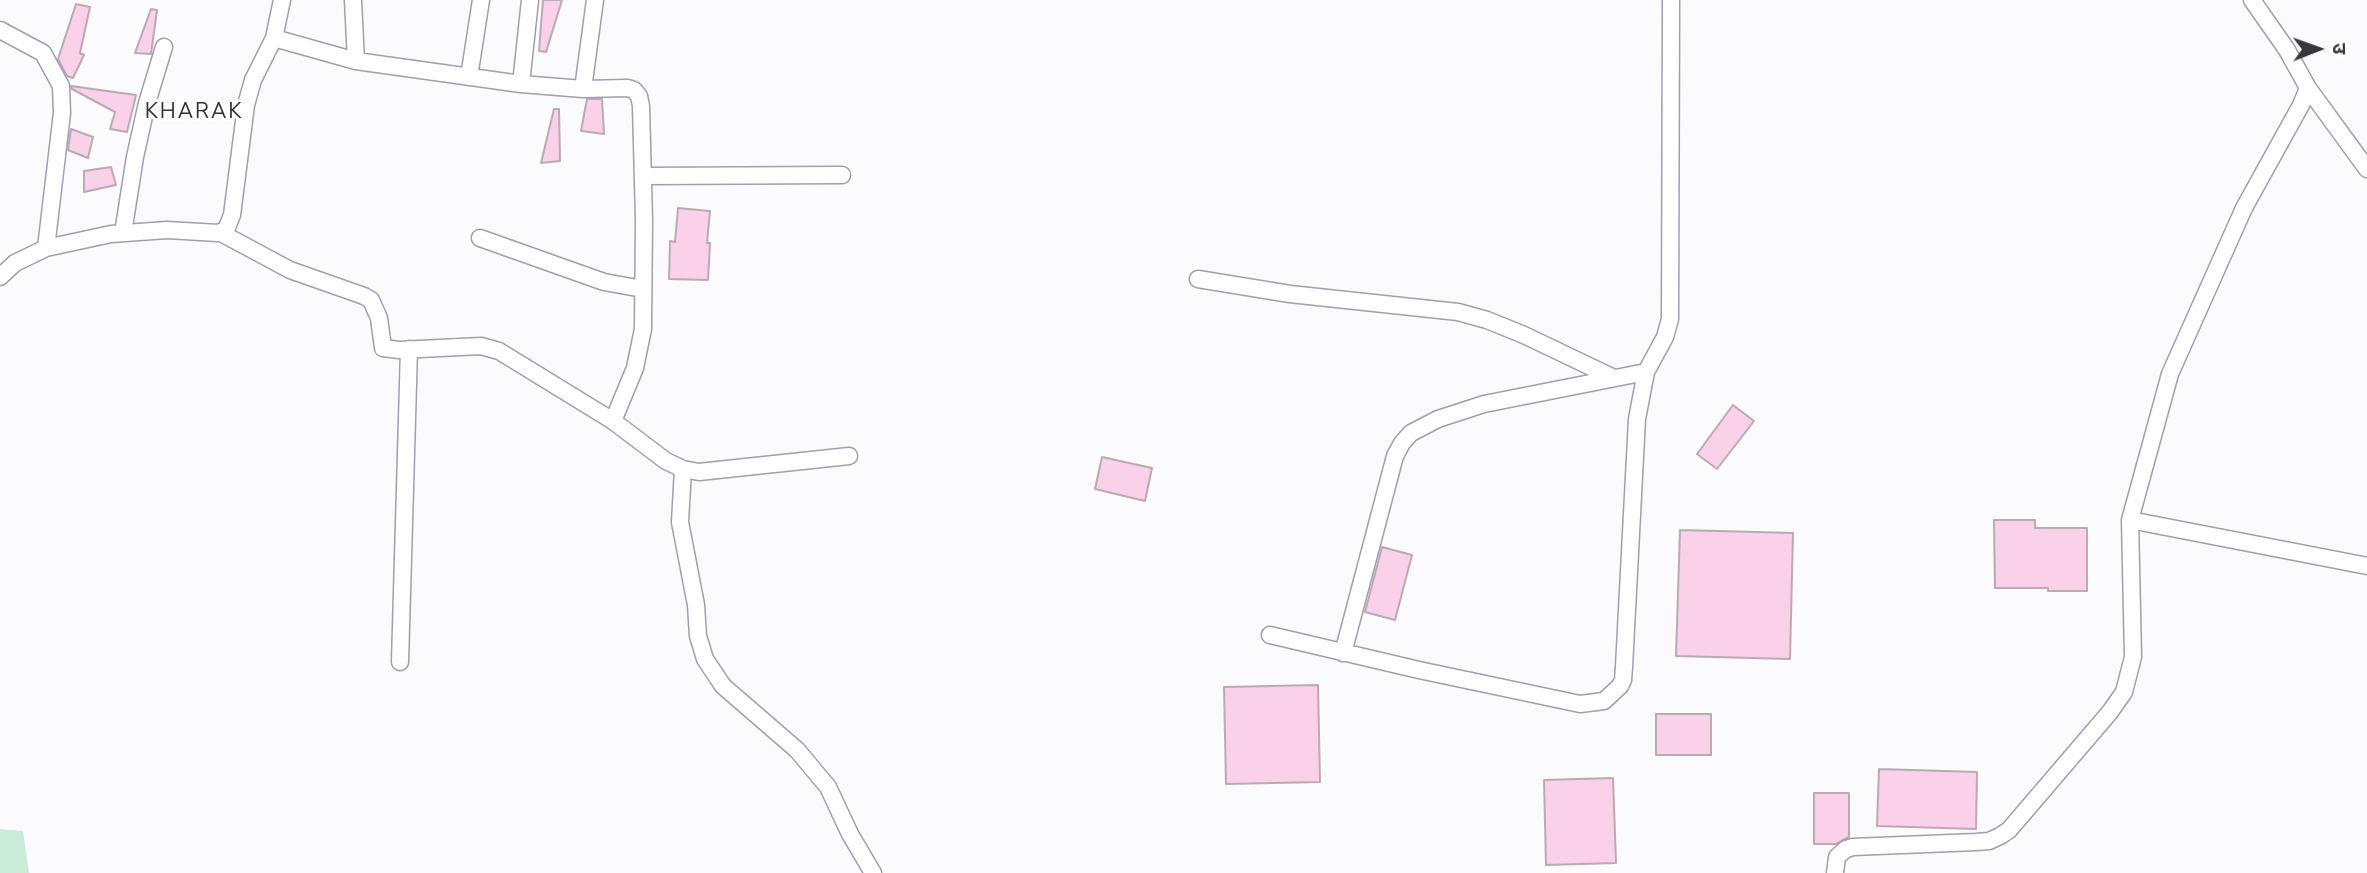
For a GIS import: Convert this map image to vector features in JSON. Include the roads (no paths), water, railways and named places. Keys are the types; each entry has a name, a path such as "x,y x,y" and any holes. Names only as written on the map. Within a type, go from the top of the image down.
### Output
{"street":[{"path":"221,233 229,225 232,215 239,145 248,97 253,80 274,38 282,0"},
{"path":"353,0 356,61"},
{"path":"469,77 481,0"},
{"path":"521,84 530,0"},
{"path":"583,89 595,0"},
{"path":"1270,635 1580,704 1594,704 1610,697 1623,680 1637,419 1646,372 1665,337 1670,319 1671,0"},
{"path":"2252,0 2287,50 2308,88 2367,169"},
{"path":"0,30 43,53 61,86 62,113 46,248"},
{"path":"274,38 356,61 521,84 634,90 639,96 641,106 643,329 635,369 613,421"},
{"path":"123,233 135,157 147,103 164,47"},
{"path":"1835,873 1837,857 1853,847 1976,842 1989,841 2000,836 2009,830 2110,712 2123,692 2133,657 2130,520 2170,373 2244,208 2308,88"},
{"path":"643,176 842,175"},
{"path":"0,276 15,263 46,248 123,233 167,230 221,233 290,270 370,300 377,311 383,348 472,346 499,351 613,421 652,452 683,470 699,472 849,456"},
{"path":"481,237 604,282 643,289"},
{"path":"1198,279 1290,294 1458,312 1511,330 1614,379"},
{"path":"400,662 409,349"},
{"path":"1343,653 1395,456 1411,433 1438,419 1484,404 1646,372"},
{"path":"683,470 680,522 696,605 698,636 705,659 723,687 797,750 822,780 873,873"},
{"path":"2130,520 2367,566"}],"district":[{"name":"KHARAK","path":"194,113"}]}
